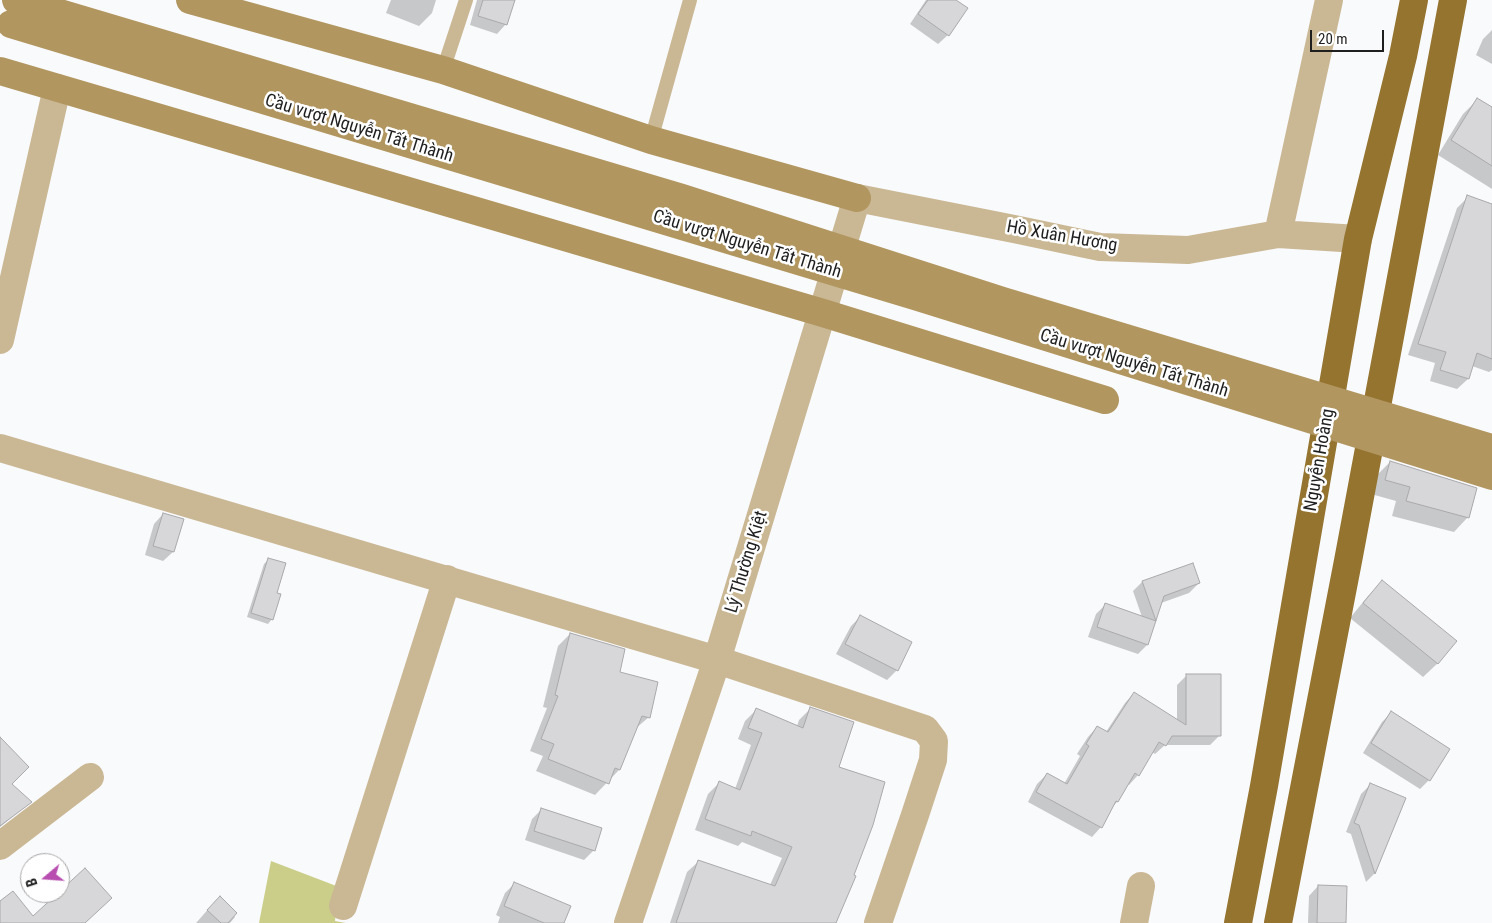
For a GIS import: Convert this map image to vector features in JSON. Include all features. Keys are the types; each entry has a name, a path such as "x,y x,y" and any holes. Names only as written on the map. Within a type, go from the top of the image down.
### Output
{"highway":[{"name":"Nguyễn Hoàng","path":"1238,923 1264,786 1358,239 1403,56 1414,0"},
{"path":"1278,923 1453,0"}],"main road":[{"path":"190,0 444,70 651,140 857,198"},
{"name":"Cầu vượt Nguyễn Tất Thành","path":"10,11 682,198 1003,300 1492,448"},
{"name":"Cầu vượt Nguyễn Tất Thành","path":"10,11 1492,476"},
{"path":"0,71 823,313 1105,400"}],"street":[{"path":"1278,234 1329,0"},
{"path":"0,340 57,88"},
{"name":"Hồ Xuân Hương","path":"857,198 1100,248 1188,250 1278,234 1358,239"},
{"name":"Lý Thường Kiệt","path":"628,923 717,660 857,198"},
{"path":"0,448 717,660 925,729 934,742 930,769 878,923"},
{"path":"343,906 447,579"},
{"path":"0,846 90,777"},
{"path":"1134,923 1141,886"}],"lane":[{"path":"444,70 466,0"},
{"path":"651,140 690,0"}],"green space":[{"path":"271,861 339,887 335,921 346,923 259,923"}],"building":[{"path":"483,0 515,0 507,25 478,16"},
{"path":"928,0 956,0 968,8 949,36 918,14"},
{"path":"1477,98 1492,107 1492,166 1451,140"},
{"path":"1467,195 1492,204 1492,359 1477,353 1469,379 1440,370 1446,352 1418,344"},
{"path":"1390,461 1477,488 1469,518 1406,501 1410,487 1385,480"},
{"path":"163,513 184,519 174,552 153,546"},
{"path":"268,558 286,563 277,593 281,594 273,620 251,613"},
{"path":"1193,563 1200,583 1164,596 1156,621 1142,581"},
{"path":"1382,580 1457,641 1438,664 1363,603"},
{"path":"1105,603 1156,621 1148,645 1097,627"},
{"path":"860,615 912,642 898,671 845,644"},
{"path":"570,633 625,649 620,672 658,682 650,718 642,716 620,770 615,768 609,784 548,759 554,744 541,739 558,696 555,695"},
{"path":"1186,674 1221,674 1221,736 1172,736 1166,746 1159,742 1139,776 1135,773 1118,802 1116,801 1102,828 1036,792 1047,773 1067,784 1089,746 1086,744 1097,726 1108,732 1134,692 1186,725"},
{"path":"810,707 854,722 839,767 885,782 873,825 854,875 856,876 836,923 676,923 698,860 775,886 792,847 752,831 751,836 705,819 719,781 740,790 762,733 748,728 756,708 803,728"},
{"path":"1391,711 1450,749 1430,781 1371,743"},
{"path":"0,737 29,767 12,784 32,802 0,826"},
{"path":"1370,783 1406,798 1375,874 1359,825 1354,823"},
{"path":"541,808 602,828 595,851 534,831"},
{"path":"85,868 112,898 85,923 0,923 0,901 13,891 20,900 20,903 23,903 33,916 47,903 70,903 70,882"},
{"path":"514,882 571,906 564,923 544,923 504,906"},
{"path":"1318,885 1347,886 1346,923 1317,923"},
{"path":"220,896 237,913 228,923 221,923 207,910"}]}
